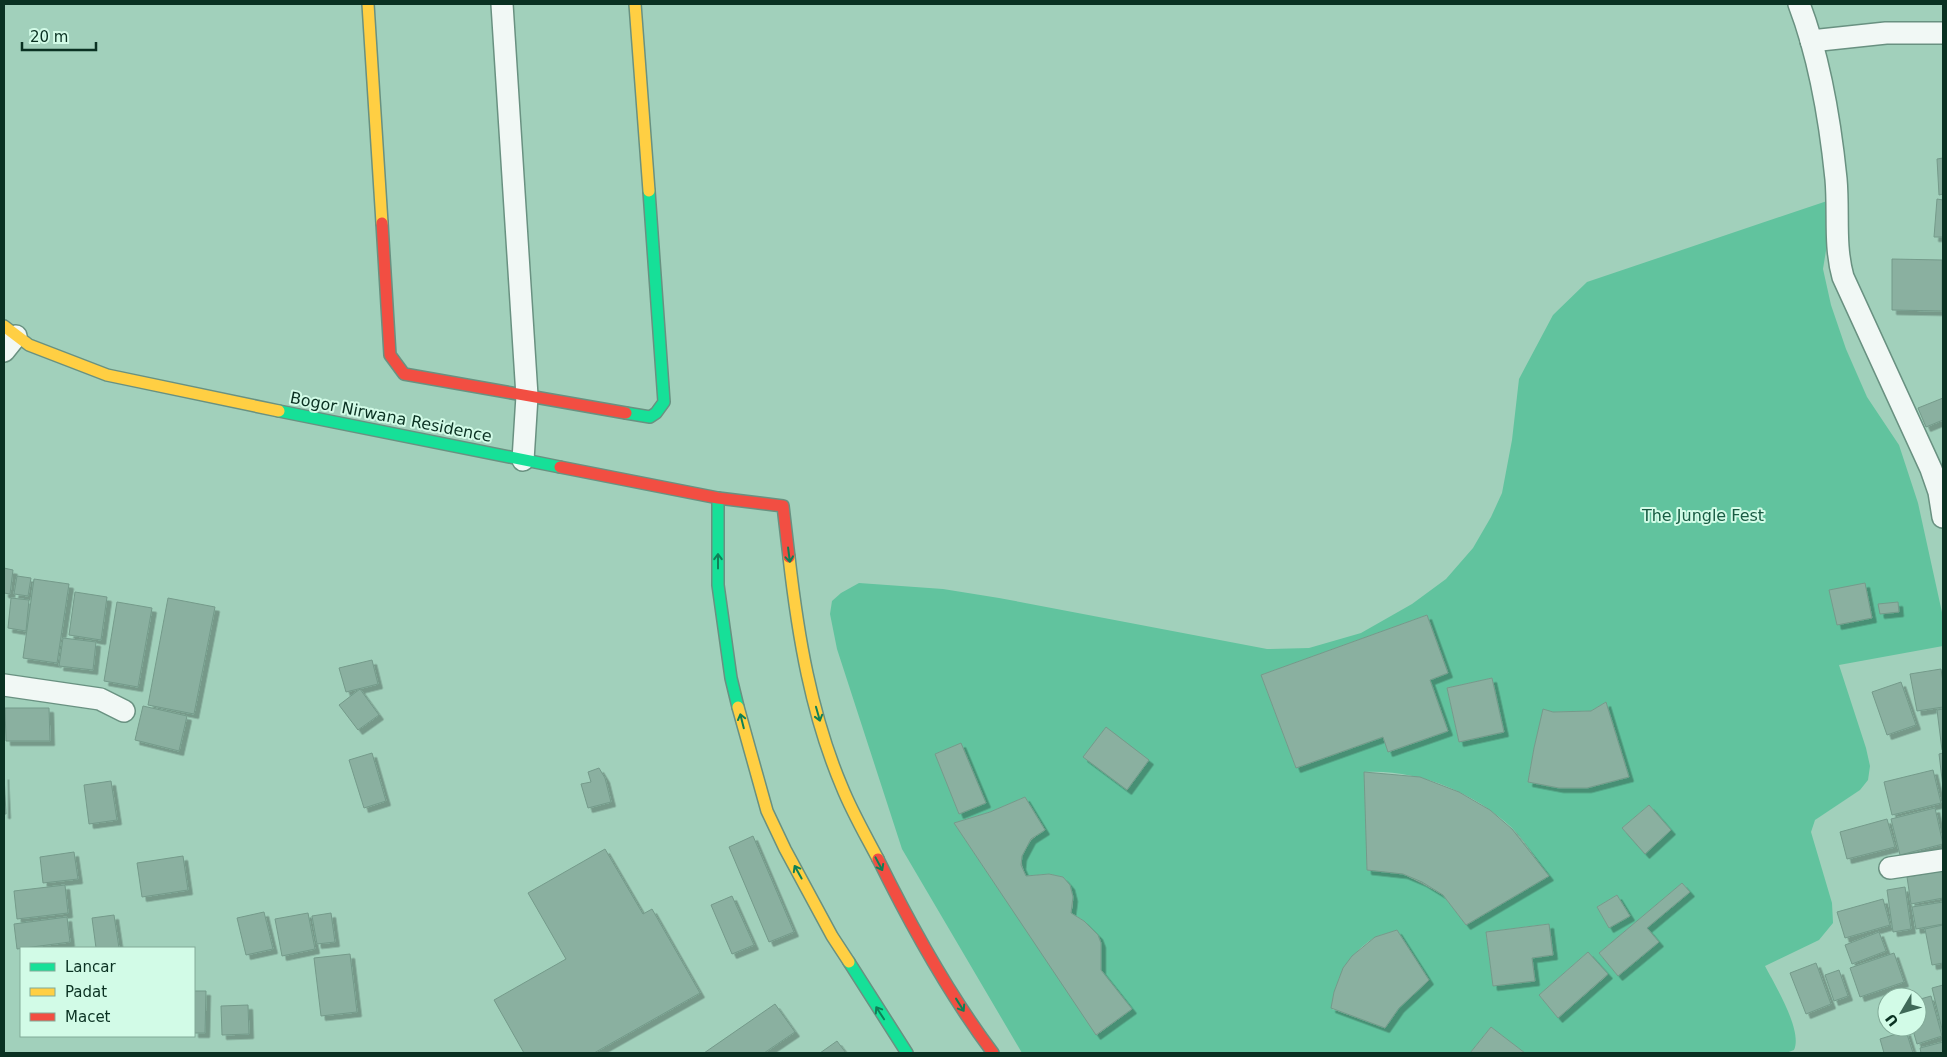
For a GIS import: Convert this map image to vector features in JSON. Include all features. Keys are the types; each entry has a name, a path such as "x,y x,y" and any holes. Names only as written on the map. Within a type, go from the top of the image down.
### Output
{"street":[{"path":"368,4 390,355 404,374 650,417 664,402 635,4"},
{"path":"502,4 527,396 523,460"},
{"path":"1799,4 1811,41 1828,117 1836,180 1838,259 1843,277 1941,491 1943,517"},
{"path":"1811,41 1886,34 1943,33"},
{"name":"Bogor Nirwana Residence","path":"8,338 107,374 325,421 523,460 718,498 783,506 794,601 806,674 827,747 842,788 910,922 974,1026"},
{"path":"718,498 718,585 731,678 767,811 785,849 832,936 907,1053"},
{"path":"4,685 100,698 124,711"},
{"path":"1890,868 1943,860"},
{"path":"973,1041 974,1026"},
{"path":"974,1026 993,1053"}],"green space":[{"name":"The Jungle Fest","path":"1830,200 1828,238 1823,269 1831,305 1846,349 1867,397 1899,445 1918,503 1943,617 1943,646 1839,665 1870,766 1868,780 1860,790 1815,820 1811,832 1832,903 1833,923 1819,940 1765,966 1787,1008 1795,1032 1796,1042 1794,1050 1786,1053 1525,1053 1491,1027 1470,1053 1022,1053 902,849 837,649 830,614 832,601 841,593 859,583 943,589 1267,649 1309,648 1361,633 1412,604 1446,579 1473,548 1502,493 1512,440 1519,379 1553,315 1587,282","holes":["1427,615 1448,673 1430,680 1448,731 1389,752 1383,737 1296,768 1261,675","1492,678 1504,732 1459,742 1447,688","1606,702 1629,777 1587,788 1559,788 1528,782 1543,710 1553,712 1591,711","961,744 985,803 959,814 935,754","1364,772 1404,774 1424,779 1443,785 1479,803 1496,814 1516,832 1548,876 1466,925 1443,895 1403,874","1025,797 1045,830 1028,844 1022,855 1026,876 1049,874 1063,877 1069,885 1072,894 1071,913 1084,921 1098,935 1101,943 1101,970 1132,1009 1097,1035 954,823 990,812","1649,805 1671,830 1645,853 1622,828","1682,883 1690,892 1647,928 1659,942 1618,976 1599,953","1617,895 1630,916 1609,928 1597,907","1548,924 1553,955 1532,958 1535,981 1493,986 1486,932","1397,930 1429,980 1399,1008 1385,1028 1332,1009 1336,988 1344,968 1365,944 1380,935","1588,952 1608,975 1558,1018 1539,995"]}],"building":[{"path":"1943,158 1943,194 1939,195 1937,159"},
{"path":"1937,199 1943,200 1943,237 1934,237"},
{"path":"1892,259 1942,260 1942,311 1892,310"},
{"path":"1943,398 1943,420 1926,427 1918,408"},
{"path":"4,568 13,570 10,594 4,593"},
{"path":"17,576 31,578 28,596 14,594"},
{"path":"34,579 69,584 57,663 23,658"},
{"path":"1865,583 1872,618 1837,625 1829,590"},
{"path":"75,592 107,597 101,640 69,635"},
{"path":"11,598 29,600 26,631 8,628"},
{"path":"168,598 215,607 194,714 148,705"},
{"path":"117,602 152,608 138,687 104,681"},
{"path":"1898,602 1899,612 1880,614 1878,604"},
{"path":"1427,615 1448,673 1430,680 1448,731 1388,752 1383,737 1296,768 1261,675"},
{"path":"63,638 96,642 93,670 59,666"},
{"path":"372,660 378,684 346,692 339,668"},
{"path":"1941,669 1943,707 1917,711 1910,674"},
{"path":"1492,678 1504,732 1459,742 1447,688"},
{"path":"1901,682 1916,725 1887,735 1872,692"},
{"path":"360,689 379,715 358,730 339,705"},
{"path":"1606,702 1629,777 1587,788 1559,788 1528,782 1543,709 1553,712 1591,711"},
{"path":"143,706 187,716 179,751 135,740"},
{"path":"5,708 49,708 50,741 6,741"},
{"path":"1943,709 1943,750 1942,750 1937,710"},
{"path":"1106,727 1149,760 1127,790 1083,757"},
{"path":"961,743 986,803 959,814 935,754"},
{"path":"372,753 386,801 364,808 349,760"},
{"path":"1943,753 1943,787 1939,754"},
{"path":"599,768 605,778 611,802 588,808 581,784 591,782 588,772"},
{"path":"1933,770 1941,803 1892,815 1884,782"},
{"path":"1364,772 1420,777 1459,792 1490,810 1512,829 1549,876 1466,925 1443,895 1422,882 1403,874 1367,870"},
{"path":"4,775 6,814 4,814"},
{"path":"111,781 117,820 89,824 84,785"},
{"path":"1025,797 1045,830 1031,839 1022,856 1021,865 1026,876 1049,874 1063,877 1070,885 1073,897 1071,913 1084,921 1098,935 1101,943 1101,970 1132,1009 1096,1035 954,823 990,812"},
{"path":"1649,805 1671,830 1645,854 1622,828"},
{"path":"1935,808 1943,844 1900,855 1891,819"},
{"path":"1887,819 1895,847 1847,859 1840,832"},
{"path":"753,836 794,932 769,942 729,847"},
{"path":"605,849 643,914 652,909 700,993 594,1053 524,1053 494,1000 566,959 528,893"},
{"path":"74,852 78,879 43,883 40,857"},
{"path":"183,856 188,890 142,897 137,863"},
{"path":"1943,871 1943,898 1911,904 1907,877"},
{"path":"1682,883 1690,892 1647,928 1659,942 1618,976 1599,953"},
{"path":"65,885 68,913 17,919 14,891"},
{"path":"1905,887 1911,929 1893,932 1887,890"},
{"path":"1617,895 1630,916 1609,928 1597,907"},
{"path":"732,896 754,945 732,954 711,905"},
{"path":"1883,899 1890,925 1845,938 1837,912"},
{"path":"1943,902 1943,924 1916,929 1912,907"},
{"path":"264,912 273,949 246,955 237,918"},
{"path":"308,913 315,949 282,956 275,919"},
{"path":"331,913 335,942 317,944 312,916"},
{"path":"114,915 119,947 96,947 92,918"},
{"path":"67,917 70,942 20,947 17,949 14,924"},
{"path":"1549,924 1553,955 1532,958 1535,981 1493,986 1486,932"},
{"path":"1943,925 1943,963 1932,965 1925,929"},
{"path":"1397,930 1429,980 1399,1008 1385,1028 1331,1008 1334,992 1343,968 1352,956 1375,937"},
{"path":"1879,932 1886,951 1852,964 1845,945"},
{"path":"1588,952 1608,974 1558,1018 1539,995"},
{"path":"1894,953 1904,982 1889,987 1877,987 1877,991 1860,997 1850,968"},
{"path":"350,954 357,1012 321,1016 314,958"},
{"path":"1816,963 1831,1004 1806,1014 1790,973"},
{"path":"1839,970 1848,996 1834,1001 1825,975"},
{"path":"1943,985 1943,1033 1932,988"},
{"path":"195,991 206,991 205,1033 195,1033"},
{"path":"1931,996 1942,1036 1917,1044 1915,1037 1927,1037 1927,997"},
{"path":"775,1004 795,1032 764,1053 704,1053"},
{"path":"248,1005 249,1034 222,1035 221,1006"},
{"path":"1491,1027 1525,1053 1470,1053"},
{"path":"1886,1037 1908,1037 1913,1053 1884,1053 1880,1039"},
{"path":"837,1041 846,1053 820,1053"},
{"path":"1943,1042 1943,1053 1921,1053 1920,1048"}],"traffic: fast":[{"path":"626,413 650,417 656,413 664,402 649,191"},
{"path":"279,411 560,467"},
{"path":"718,498 718,585 731,678 738,707"},
{"path":"849,962 907,1053"}],"traffic: slow":[{"path":"368,4 382,223"},
{"path":"635,4 649,191"},
{"path":"4,326 29,345 107,375 279,411"},
{"path":"789,557 807,674 822,731 846,796 878,859"},
{"path":"738,707 767,811 785,849 832,936 849,962"}],"traffic: jam":[{"path":"382,223 390,355 404,374 626,413"},
{"path":"560,467 718,498 783,506 789,557"},
{"path":"878,859 931,959 976,1030 993,1053"}]}
